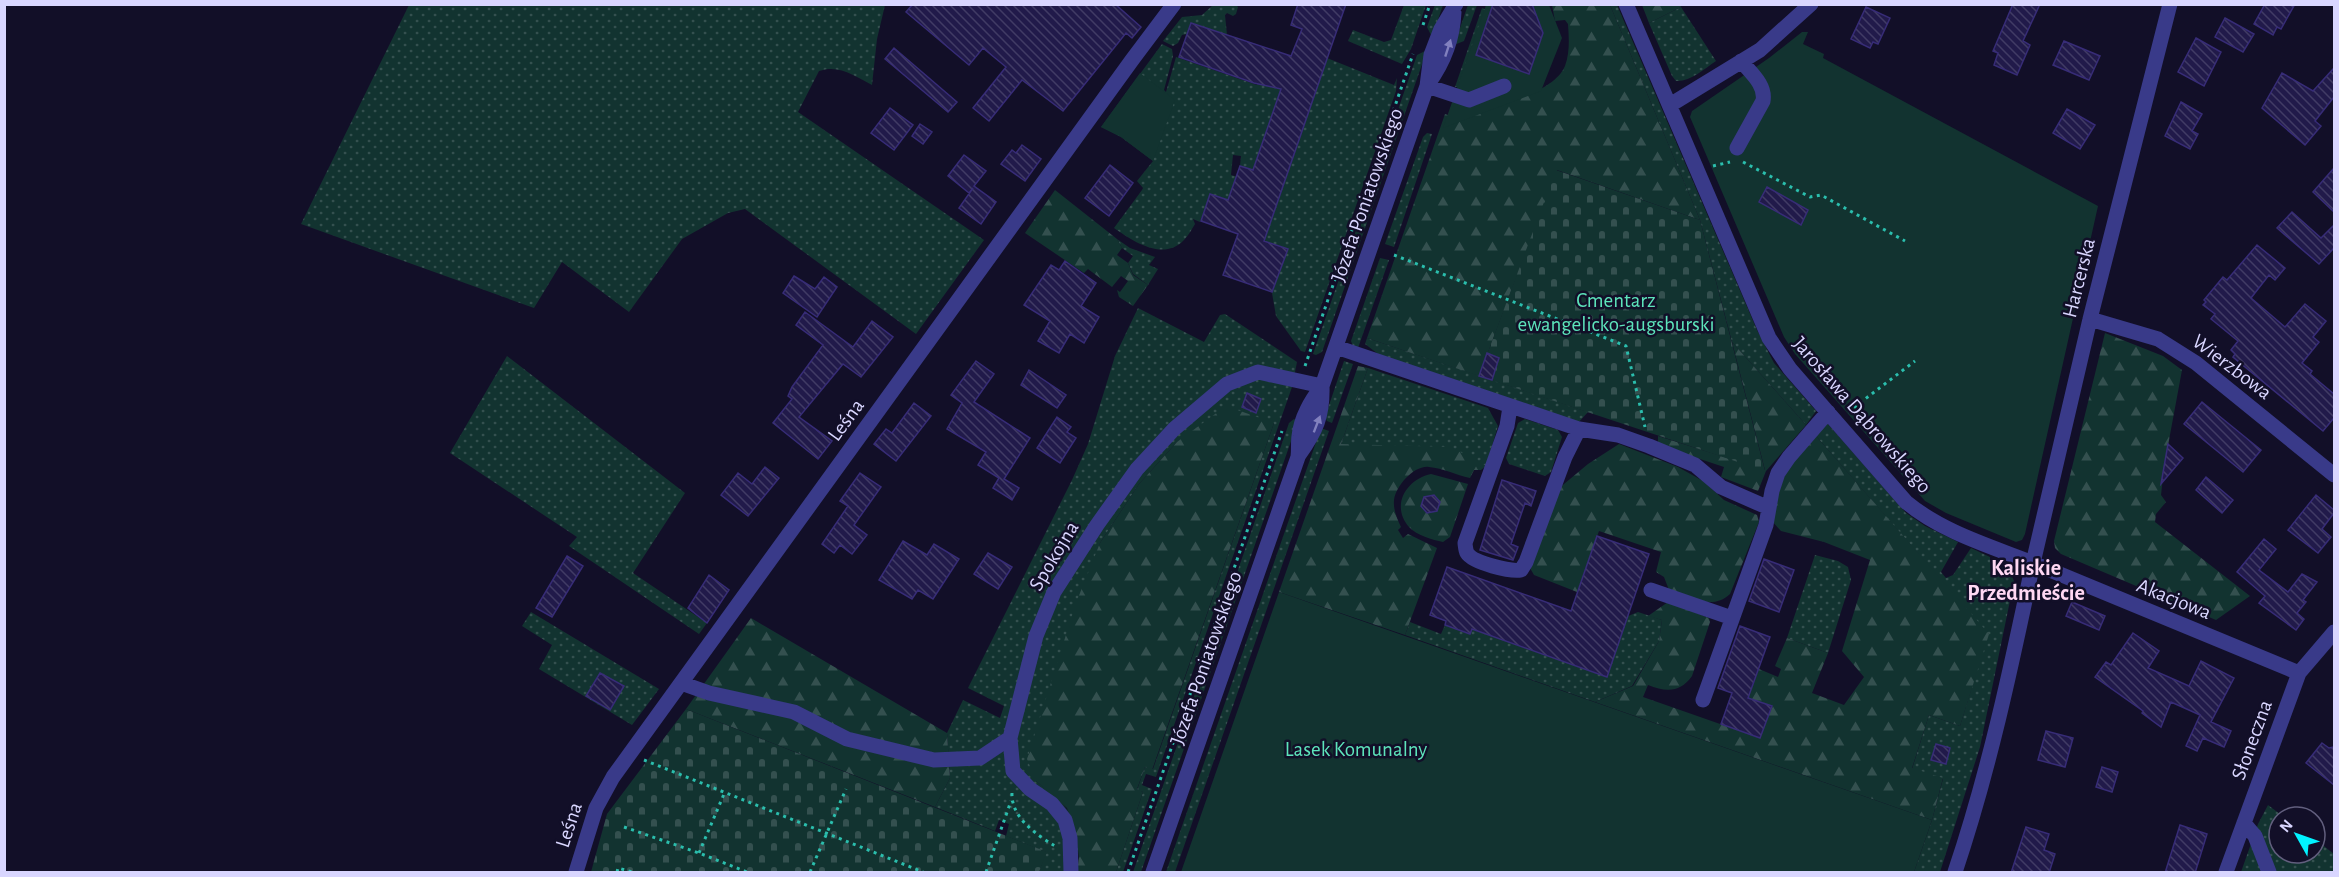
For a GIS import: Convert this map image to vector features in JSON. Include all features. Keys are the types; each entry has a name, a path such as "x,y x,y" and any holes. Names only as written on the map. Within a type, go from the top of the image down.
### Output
{"street":[{"name":"Leśna","path":"576,873 589,827 603,794 681,683 1174,4"},
{"name":"Jarosława Dąbrowskiego","path":"1626,4 1769,338 1790,369 1906,502 1943,526 2033,563"},
{"path":"1670,105 1760,50 1812,4"},
{"name":"Harcerska","path":"2033,563 2090,319 2170,4"},
{"name":"Józefa Poniatowskiego","path":"1153,873 1298,457 1318,422 1323,405 1322,386 1427,86 1431,55 1441,29 1455,5"},
{"path":"1739,154 1764,95 1761,86 1741,61"},
{"path":"1427,86 1469,100 1504,86"},
{"name":"Wierzbowa","path":"2090,319 2158,339 2196,363 2334,475"},
{"path":"1336,347 1579,429 1618,435 1649,446 1695,465 1721,487 1769,508"},
{"name":"Spokojna","path":"1013,771 1010,738 1036,636 1047,606 1097,525 1137,469 1174,429 1227,384 1258,372 1322,386"},
{"path":"1510,407 1507,426 1465,543 1467,552 1474,559 1513,572 1521,570 1526,562 1565,457 1579,429"},
{"path":"1703,700 1766,525 1778,473 1828,412"},
{"path":"1955,873 1993,749 2033,563"},
{"name":"Akacjowa","path":"2033,563 2299,673"},
{"path":"1651,590 1732,618"},
{"name":"Słoneczna","path":"2226,873 2299,673 2334,632"},
{"path":"681,683 709,693 794,712 847,738 934,760 980,758 1010,738"},
{"path":"1013,771 1030,789 1052,804 1065,820 1072,855 1071,873"},
{"path":"2244,823 2255,836 2269,873"}],"path":[{"path":"1421,32 1430,4"},
{"path":"1309,353 1415,49"},
{"path":"1739,154 1810,196 1821,195 1905,241"},
{"path":"1394,255 1626,346 1649,446"},
{"path":"1844,415 1915,361"},
{"path":"1128,873 1285,423"},
{"path":"642,760 648,760 724,794 923,873"},
{"path":"986,873 1012,799 1013,771"},
{"path":"810,873 846,789"},
{"path":"699,853 724,794"},
{"path":"1012,799 1019,817 1039,836 1072,855"},
{"path":"624,827 699,853 747,873"},
{"path":"617,873 618,868 632,873"}],"green space":[{"path":"409,5 885,5 877,39 872,85 840,70 819,71 798,112 984,240 916,334 745,209 728,213 682,239 629,312 562,262 534,308 301,224"},
{"path":"1213,5 1236,5 1238,7 1233,16 1227,13 1225,15 1227,35 1192,23 1187,34 1182,35 1178,43 1173,46 1163,41 1182,17 1202,15"},
{"path":"1404,5 1426,5 1411,49 1402,64 1348,41 1353,30 1384,42 1391,40"},
{"path":"1435,5 1443,5 1432,37 1427,27"},
{"path":"1468,5 1477,5 1464,41 1454,45"},
{"path":"1486,5 1549,5 1562,38 1541,91 1443,128"},
{"path":"1552,5 1610,5 1700,220 1557,170 1479,376 1367,338 1445,114 1463,120 1475,112 1531,93 1552,82 1565,66 1569,40 1568,24 1565,20 1555,21"},
{"path":"1610,5 1617,5 1757,330 1774,363 1816,411 1806,425 1732,342 1700,220"},
{"path":"1642,5 1680,5 1681,7 1649,23"},
{"path":"1681,7 1716,61 1692,77 1676,81 1649,23"},
{"path":"1482,8 1487,10 1458,87 1455,87"},
{"path":"1802,32 1808,32 1803,44 1824,54 1823,58 2098,206 2022,540 2016,542 1946,513 1925,501 1795,354 1784,337 1690,117 1692,111 1769,58"},
{"path":"1162,44 1172,49 1173,56 1164,90 1166,92 1176,57 1257,85 1260,77 1283,85 1253,170 1240,166 1241,156 1233,155 1231,175 1241,178 1241,204 1210,194 1200,222 1193,219 1195,224 1184,240 1167,249 1148,247 1114,228 1142,190 1143,188 1137,181 1153,161 1121,137 1101,127"},
{"path":"1427,50 1322,352 1313,354 1417,55"},
{"path":"1327,58 1394,85 1397,78 1396,91 1305,352 1301,351 1276,316 1272,293 1287,249 1247,236 1256,211 1273,216"},
{"path":"1140,73 1175,100 1153,161 1121,137 1101,127"},
{"path":"1427,133 1432,134 1394,247 1385,244 1423,137"},
{"name":"Cmentarz ewangelicko-augsburski","path":"1556,170 1700,220 1765,471 1479,376"},
{"path":"1055,190 1117,239 1122,248 1117,255 1128,263 1133,275 1148,285 1133,306 1119,297 1117,290 1120,292 1128,281 1121,276 1112,287 1088,269 1084,273 1025,233"},
{"path":"1117,239 1130,248 1155,257 1149,265 1158,269 1148,285 1133,274 1128,263 1133,256 1122,248"},
{"path":"1380,258 1389,260 1358,348 1353,346 1351,341"},
{"path":"1138,308 1204,342 1220,315 1225,314 1297,362 1292,387 1156,777 1146,774 1142,785 1152,789 1123,872 1116,872 1143,792 1137,790 1145,767 1153,769 1274,423 1177,442 1139,484 1100,543 1036,781 1059,800 1073,821 1077,838 1077,872 1039,872 1046,852 1006,836 1009,824 999,820 995,831 935,807 950,778 947,733 963,700 1000,718 1004,706 968,688 1072,480 1088,444 1115,356"},
{"path":"2105,333 2163,356 2182,370 2164,467 2161,495 2166,502 2156,514 2155,522 2250,596 2216,620 2061,554 2055,548 2054,541"},
{"path":"1367,338 1588,412 1578,423 1390,363 1365,344"},
{"path":"1732,342 1806,425 1766,471 1758,491 1721,477 1724,467 1658,445 1658,436 1765,470"},
{"path":"507,356 685,493 633,573 707,623 699,634 569,546 577,537 450,453"},
{"path":"1344,361 1353,364 1332,423 1325,417"},
{"path":"1358,366 1368,368 1341,444 1451,447 1486,466 1481,470 1474,470 1470,478 1423,467 1412,473 1395,494 1394,507 1401,527 1398,530 1403,538 1408,534 1437,548 1405,635 1279,592"},
{"path":"1368,368 1488,408 1498,426 1486,466 1341,444"},
{"path":"1226,406 1274,423 1152,770 1145,767 1137,789 1143,792 1116,872 1077,872 1079,857 1076,834 1067,808 1036,781 1027,759 1076,603 1100,543 1139,484 1177,442"},
{"path":"1294,419 1298,421 1141,872 1133,872 1289,423"},
{"path":"1525,419 1558,430 1562,437 1551,472 1545,476 1509,464 1506,458 1518,423"},
{"path":"1827,423 1906,513 1925,526 1958,542 1941,572 1946,578 1953,575 1971,548 1990,557 1990,562 2008,571 2014,581 1980,747 1940,872 1914,872 1943,779 1912,769 1929,715 1960,726 1988,634 1816,436"},
{"path":"1321,428 1329,431 1175,872 1166,872"},
{"path":"1816,436 1989,634 1960,726 1929,715 1912,768 1943,778 1932,820 1595,702 1633,686 1659,641 1662,620 1648,616 1668,602 1709,618 1710,622 1692,676 1687,682 1672,690 1648,685 1643,697 1760,738 1772,706 1748,698 1759,669 1778,677 1781,669 1775,666 1787,638 1828,653 1812,693 1844,705 1864,677 1842,651 1870,560 1824,542 1781,531 1772,521 1782,480 1794,461"},
{"path":"1619,444 1678,467 1703,481 1724,500 1757,515 1759,522 1730,594 1723,599 1716,602 1701,601 1669,590 1664,577 1656,572 1661,552 1599,531 1577,592 1534,575 1530,568 1558,489 1588,464"},
{"path":"1431,474 1468,484 1450,537 1443,542 1425,537 1412,530 1401,510 1401,502 1408,487 1422,477"},
{"path":"1815,555 1838,561 1848,567 1851,580 1828,653 1787,638"},
{"name":"Lasek Komunalny","path":"1279,592 1932,820 1914,872 1181,872"},
{"path":"531,612 659,689 632,725 539,669 552,645 522,626"},
{"path":"1638,612 1662,620 1659,641 1632,686 1595,702 1405,635 1410,622 1441,634 1445,625 1470,634 1472,629 1607,677 1621,619"},
{"path":"751,618 947,733 950,778 935,807 686,709"},
{"path":"686,709 1047,852 1039,872 591,872 607,814"},
{"path":"2267,807 2267,865 2327,865 2327,848 2334,854 2334,872 2241,872 2258,824"}],"building":[{"path":"913,4 1115,4 1141,27 1132,38 1126,33 1063,111 1022,80 989,121 973,108 1006,67 983,48 969,65 906,12"},
{"path":"1298,4 1346,4 1264,241 1288,249 1272,292 1223,275 1238,234 1201,221 1210,194 1228,200 1240,166 1253,170 1281,89 1254,83 1179,57 1191,23 1291,56 1302,29 1291,25"},
{"path":"1493,4 1532,4 1543,33 1529,74 1476,55"},
{"path":"2013,4 2040,4 2023,41 2030,45 2017,75 1994,65 1998,53 1993,51"},
{"path":"2265,4 2295,4 2281,29 2277,27 2273,35 2254,24"},
{"path":"1866,7 1890,18 1878,44 1873,42 1870,48 1851,39"},
{"path":"2225,18 2254,34 2243,52 2215,37"},
{"path":"2196,38 2221,52 2204,86 2178,72"},
{"path":"2064,41 2100,56 2089,80 2053,65"},
{"path":"894,48 957,102 948,112 885,59"},
{"path":"2334,68 2334,97 2315,121 2321,126 2305,145 2262,108 2282,73 2313,91"},
{"path":"2181,102 2202,114 2192,131 2198,134 2190,149 2165,136"},
{"path":"890,108 913,125 894,150 871,133"},
{"path":"2067,109 2095,125 2080,149 2053,133"},
{"path":"920,124 932,132 923,144 912,136"},
{"path":"1022,145 1041,159 1025,181 1001,164 1012,150 1016,153"},
{"path":"964,155 986,171 974,186 996,202 981,224 959,208 973,188 969,193 948,176"},
{"path":"1110,165 1133,183 1109,216 1085,198"},
{"path":"2334,168 2334,212 2313,192"},
{"path":"1767,187 1808,210 1801,225 1759,202"},
{"path":"2292,212 2321,238 2334,225 2334,248 2319,264 2277,228"},
{"path":"2257,245 2285,268 2275,280 2269,275 2251,298 2285,327 2305,304 2326,321 2313,337 2319,342 2302,363 2312,371 2310,374 2334,394 2334,418 2323,431 2233,357 2235,354 2231,350 2238,341 2211,319 2215,314 2203,305 2206,302 2204,300 2223,277 2227,280"},
{"path":"1065,261 1096,283 1081,306 1099,317 1084,343 1070,334 1059,353 1038,341 1050,321 1024,305 1051,265 1059,270"},
{"path":"794,276 815,289 824,277 837,287 817,317 783,293"},
{"path":"805,312 853,347 872,321 893,337 861,377 843,364 799,417 832,441 818,459 773,423 792,399 788,396 792,387 823,345 796,325"},
{"path":"1487,353 1499,358 1492,380 1479,376"},
{"path":"976,361 994,374 974,402 1030,438 1004,479 1019,488 1012,500 993,488 999,478 978,465 986,452 947,429 962,403 951,395"},
{"path":"1029,370 1066,395 1057,408 1021,385"},
{"path":"1247,393 1261,399 1256,413 1242,407"},
{"path":"2202,402 2261,450 2243,472 2184,424"},
{"path":"914,403 931,416 896,461 874,444 886,429 892,433"},
{"path":"1057,417 1071,427 1067,432 1076,438 1060,463 1037,448"},
{"path":"2168,444 2183,458 2161,484"},
{"path":"765,467 779,478 748,516 721,495 738,473 752,484"},
{"path":"860,473 881,487 854,525 867,535 852,554 840,545 834,553 822,544 848,506 840,501"},
{"path":"2206,477 2233,500 2222,513 2196,490"},
{"path":"1502,480 1536,491 1531,506 1525,503 1511,544 1518,547 1513,560 1480,550"},
{"path":"1434,495 1440,502 1437,511 1427,513 1421,506 1424,497"},
{"path":"2316,495 2334,510 2322,529 2331,537 2318,553 2288,530"},
{"path":"1597,536 1649,554 1607,677 1472,629 1470,634 1445,625 1446,621 1430,615 1447,567 1571,611"},
{"path":"2264,539 2276,549 2259,570 2288,592 2302,574 2317,582 2303,600 2306,602 2297,613 2304,619 2296,630 2259,603 2265,596 2237,572"},
{"path":"903,541 927,555 934,544 959,559 933,599 918,590 912,599 879,580"},
{"path":"988,553 1012,567 998,589 974,574"},
{"path":"567,556 583,566 552,617 536,608"},
{"path":"1764,559 1794,570 1779,612 1749,601"},
{"path":"709,575 729,590 707,623 688,608"},
{"path":"2072,602 2105,616 2099,630 2066,616"},
{"path":"1740,626 1770,637 1748,698 1772,706 1760,738 1721,724 1732,693 1718,688"},
{"path":"2133,633 2159,651 2148,668 2189,686 2201,661 2234,678 2211,722 2231,731 2224,747 2203,738 2197,751 2186,746 2200,715 2171,702 2161,727 2142,713 2143,711 2095,677 2106,662 2111,665"},
{"path":"600,673 624,686 610,710 586,696"},
{"path":"2046,731 2073,738 2065,767 2038,760"},
{"path":"2322,743 2329,748 2334,747 2334,785 2306,763"},
{"path":"1936,744 1950,748 1946,764 1931,760"},
{"path":"2102,767 2118,772 2112,792 2096,787"},
{"path":"2180,825 2207,834 2195,873 2165,873"},
{"path":"2026,827 2049,834 2044,850 2055,854 2049,873 2011,873"}],"district":[{"name":"Kaliskie Przedmieście","path":"2026,580"}]}
